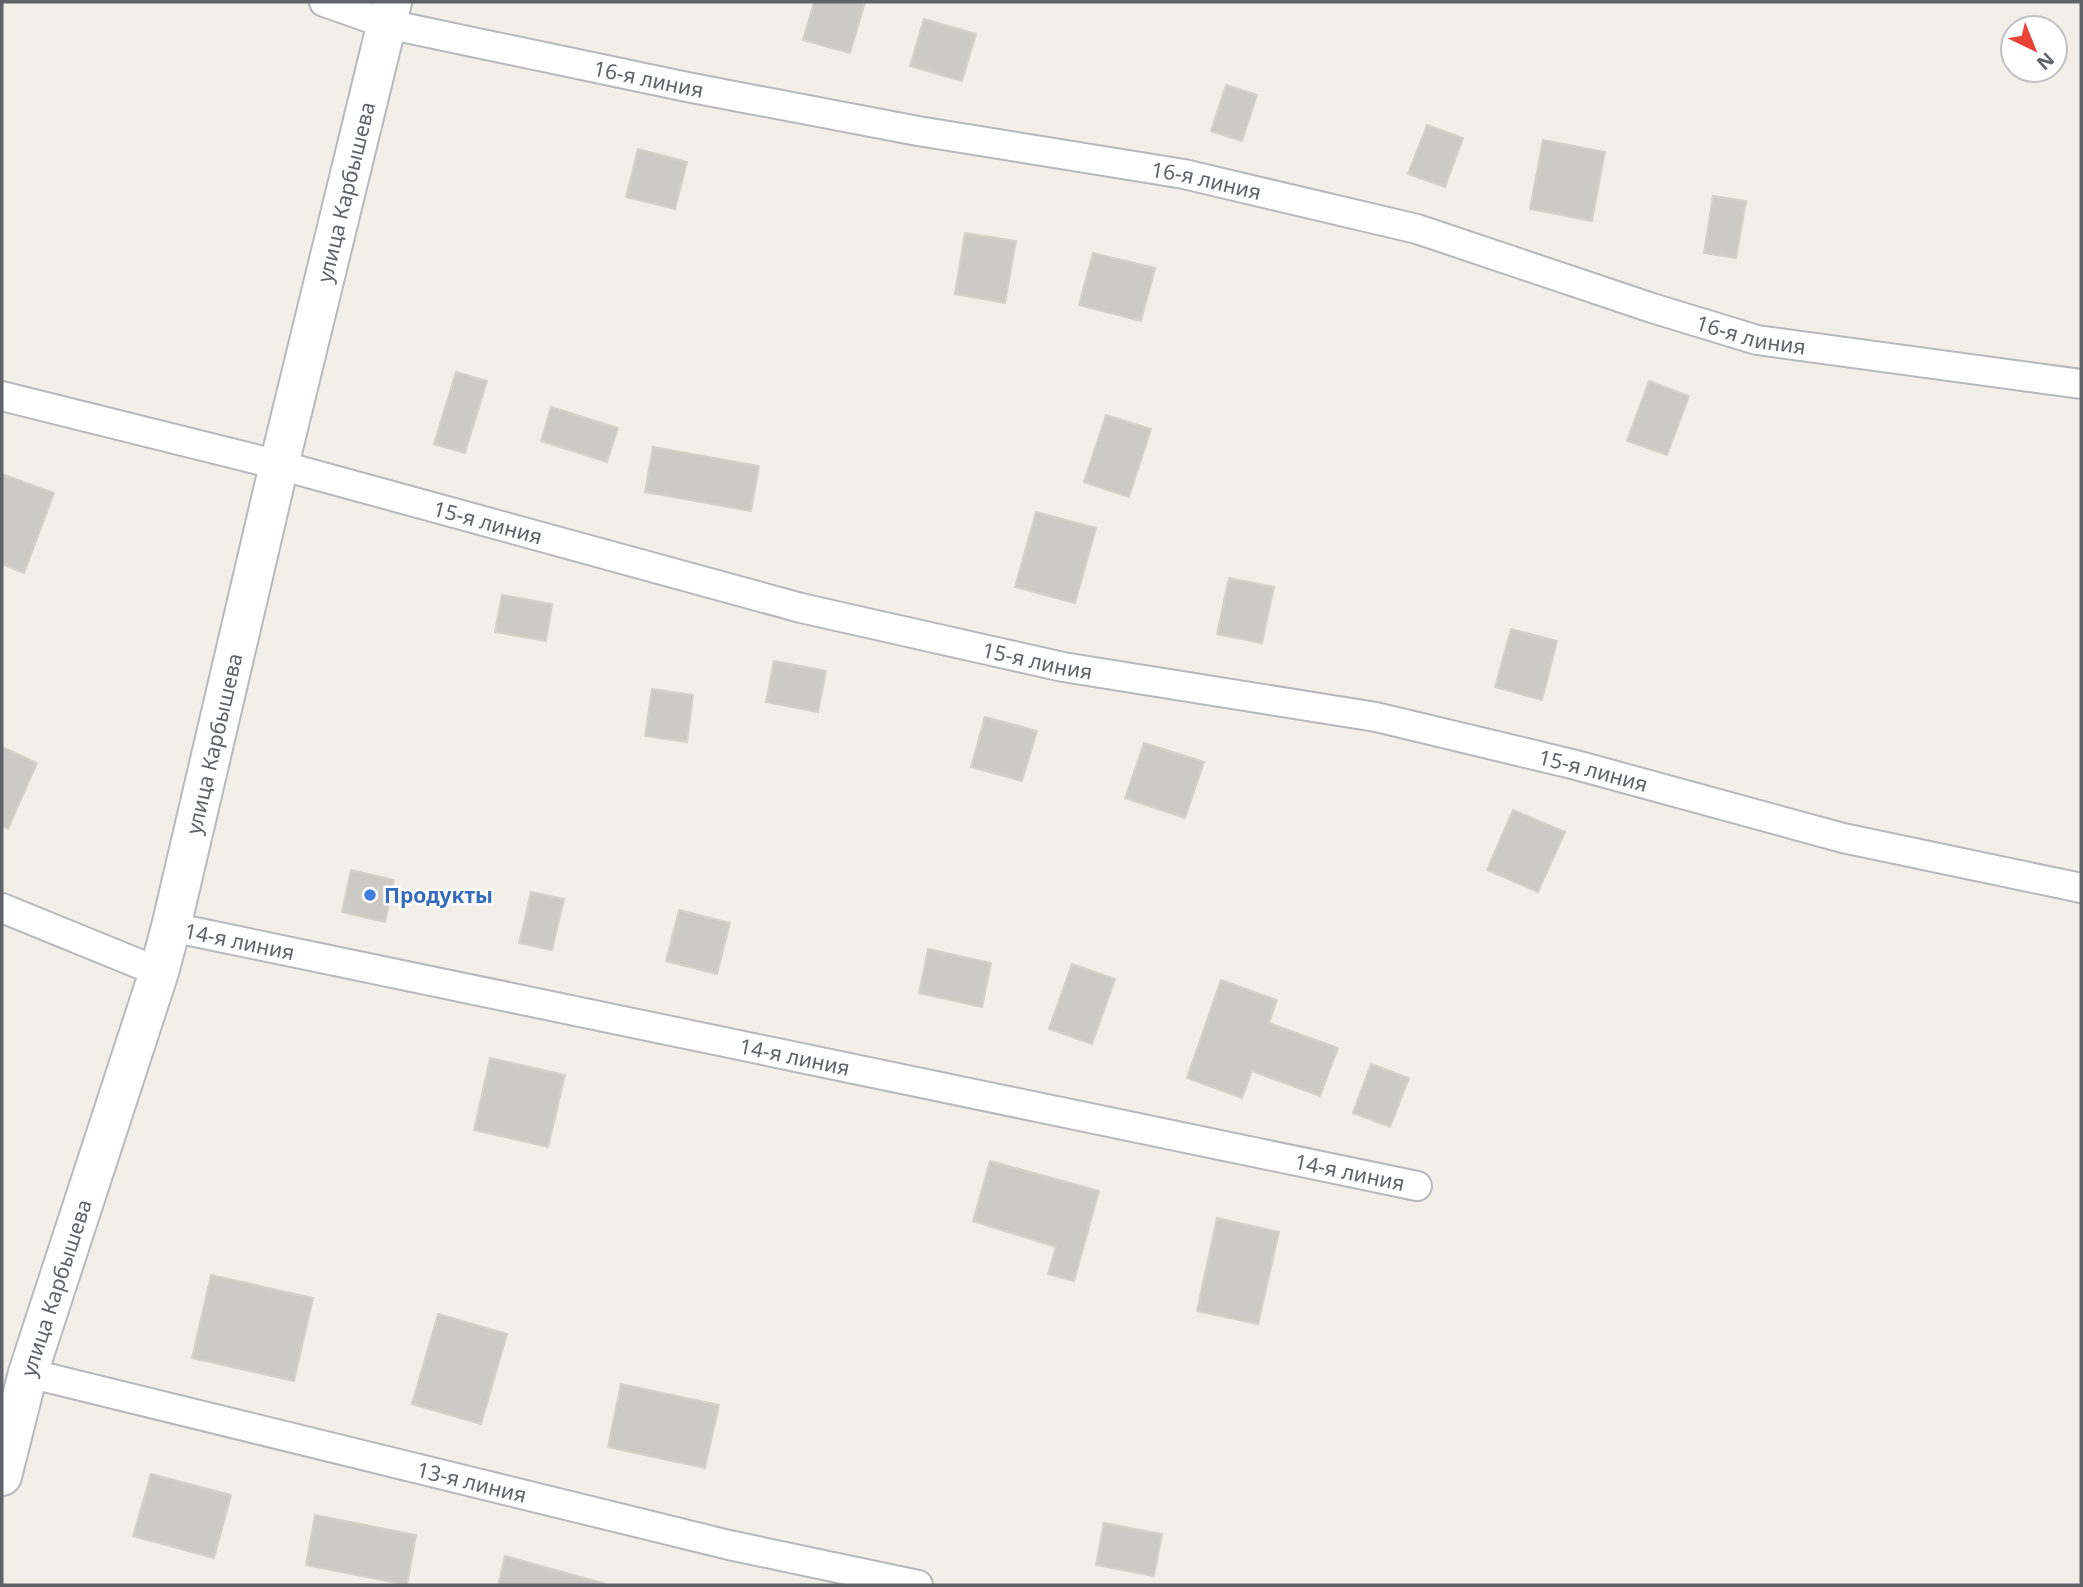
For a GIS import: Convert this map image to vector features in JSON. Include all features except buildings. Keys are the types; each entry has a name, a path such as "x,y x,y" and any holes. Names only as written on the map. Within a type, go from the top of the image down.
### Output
{"main road":[{"name":"улица Карбышева","path":"2,1476 28,1373 159,972 171,927 279,465 389,13"}],"street":[{"name":"16-я линия","path":"324,2 389,13 687,87 918,131 1184,174 1417,229 1652,308 1757,340 2081,384"},
{"name":"15-я линия","path":"2,396 279,465 801,608 1063,667 1376,717 1576,765 1843,838 2081,888"},
{"path":"2,908 159,972"},
{"name":"14-я линия","path":"171,927 1417,1186"},
{"name":"13-я линия","path":"28,1373 729,1545 918,1585"}],"place":[{"name":"Продукты","path":"370,895"}]}
